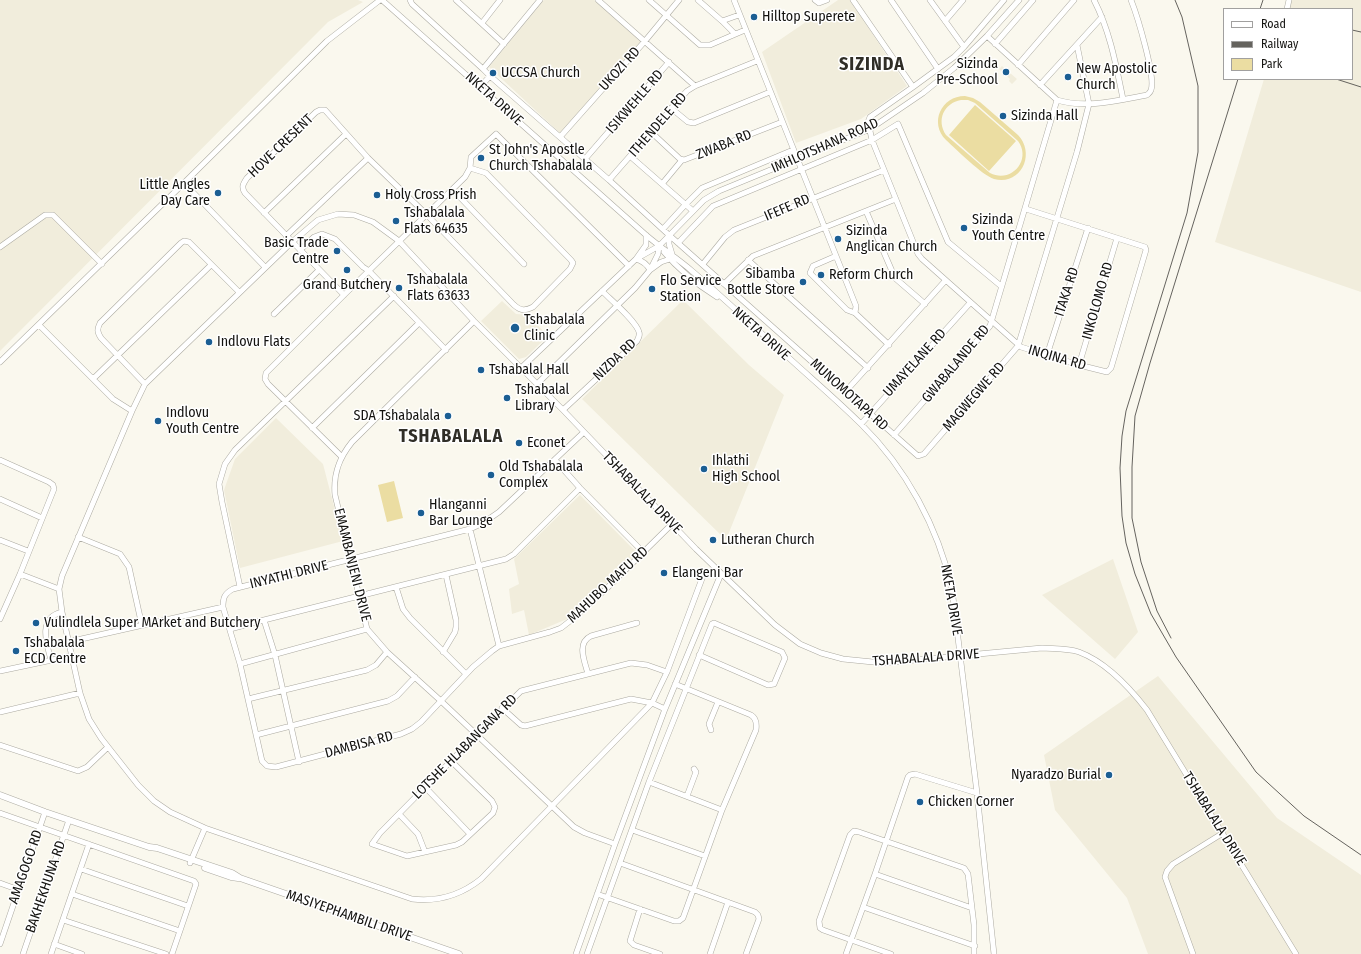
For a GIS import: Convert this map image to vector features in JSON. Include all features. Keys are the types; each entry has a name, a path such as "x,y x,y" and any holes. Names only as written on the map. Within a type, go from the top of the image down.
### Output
{"main road":[{"name":"MASIYEPHAMBILI DRIVE","path":"0,794 45,812 149,847 156,851 191,862 231,878 240,878 459,954"}],"street":[{"name":"NKETA DRIVE","path":"381,0 672,258 692,270 860,424 881,446 894,463 918,500 935,534 945,562 952,589 959,657 977,793 994,954"},
{"path":"0,362 102,264 327,41 381,0"},
{"name":"MUNOMOTAPA RD","path":"410,0 412,4 490,76 846,391 916,456 921,456"},
{"path":"456,0 504,44"},
{"path":"482,23 500,0"},
{"path":"483,69 540,0"},
{"path":"598,0 694,86"},
{"path":"649,0 700,45 710,45 745,30"},
{"name":"UKOZI RD","path":"560,137 645,41 679,0"},
{"path":"698,0 735,34"},
{"path":"734,0 856,306 855,314"},
{"path":"815,0 818,3 821,3 827,0"},
{"path":"853,0 913,87"},
{"path":"891,0 938,69"},
{"path":"930,0 964,47"},
{"path":"945,21 963,0"},
{"path":"870,129 868,122 870,117 938,69 964,47 1004,0"},
{"name":"IMHLOTSHANA ROAD","path":"659,246 704,200 714,194 870,129 938,82 960,63 1019,0"},
{"path":"995,44 1033,0"},
{"path":"1018,65 1074,0"},
{"path":"1094,0 1102,17 1111,44 1122,99"},
{"path":"986,36 1057,100 1089,104 1148,95 1151,92 1152,86 1149,65 1131,0"},
{"path":"722,21 739,15"},
{"path":"1040,85 1102,17"},
{"path":"1078,45 1089,104"},
{"name":"ITHENDELE RD","path":"609,180 682,95 694,86 757,60"},
{"name":"ISIKWEHLE RD","path":"585,159 669,62"},
{"path":"480,87 490,76"},
{"path":"671,108 688,122 694,123 770,92"},
{"name":"GWABALANDE RD","path":"894,435 987,331 992,322 1001,286 1026,209 1057,100"},
{"name":"MAGWEGWE RD","path":"921,456 1018,346 1057,219 1089,104"},
{"name":"HOVE CRESENT","path":"344,295 245,193 242,189 247,178 317,111 325,110 368,158 428,215 519,309 528,310 570,269 573,263 486,173 470,168"},
{"name":"ZWABA RD","path":"651,132 682,160 687,160 782,122"},
{"path":"678,243 713,206 872,140 898,124 946,238 952,245 1001,286"},
{"name":"INQINA RD","path":"870,129 872,140 919,256 1018,346 1079,365 1106,372 1110,370 1146,250 1144,246 1026,209"},
{"path":"264,214 346,134"},
{"path":"341,456 268,384 265,379 266,374 344,295 466,177 470,168 471,157 496,134 629,266"},
{"path":"663,229 685,205 705,187 793,150"},
{"path":"630,156 693,211"},
{"path":"286,236 368,158"},
{"path":"662,184 682,160"},
{"name":"IFEFE RD","path":"702,264 729,234 812,198 884,170"},
{"path":"184,183 265,267"},
{"path":"453,190 524,264"},
{"path":"724,284 754,256 896,199"},
{"path":"866,211 895,278 925,304"},
{"name":"TSHABALALA DRIVE","path":"59,589 62,576 78,537 145,384 265,267 318,220 327,216 347,213 364,217 399,241 474,321 563,410 672,524 785,634 800,644 810,649 843,659 874,663 959,657 1042,648 1065,649 1079,652 1093,658 1120,680 1142,703 1296,954"},
{"path":"0,247 45,215 53,215 102,264"},
{"name":"ITAKA RD","path":"1047,355 1088,228"},
{"path":"300,250 314,237 322,234 335,239 362,268 370,271 446,350"},
{"path":"521,368 636,259 646,245 646,235"},
{"path":"537,384 617,306 650,270 661,262 672,258 669,235"},
{"name":"INKOLOMO RD","path":"1079,365 1117,238"},
{"path":"145,384 98,334 98,327 100,323 181,243 184,241 189,242 239,292"},
{"path":"636,259 659,246"},
{"path":"650,270 658,254 659,246"},
{"path":"836,256 813,266 810,273 811,275 847,310 855,314 889,345"},
{"path":"636,259 643,262 649,267 650,270"},
{"path":"748,260 868,368"},
{"path":"93,380 211,265"},
{"path":"274,314 319,270"},
{"path":"846,391 945,281"},
{"path":"602,292 617,306"},
{"path":"240,587 219,484 225,464 230,457 394,296"},
{"name":"UMAYELANE RD","path":"860,424 970,302"},
{"name":"NIZDA RD","path":"563,410 638,341 640,334 636,325 617,306"},
{"name":"EMAMBANJENI DRIVE","path":"474,321 352,442 341,456 334,484 335,495 367,629 387,652 574,827 585,833 615,844"},
{"path":"312,428 419,323"},
{"path":"39,325 93,380 118,403 132,411"},
{"name":"INYATHI DRIVE","path":"223,608 223,599 225,595 233,589 470,529 483,523 499,512 584,432"},
{"path":"0,460 51,483 54,488 20,574 0,619"},
{"path":"555,460 580,488 644,553"},
{"path":"230,629 506,559 514,554 580,488"},
{"path":"0,499 42,518"},
{"name":"MAHUBO MAFU RD","path":"441,701 466,674 485,656 499,646 534,637 565,625 589,606 672,524"},
{"path":"470,529 499,646"},
{"path":"78,537 120,554 124,559 129,567 142,626"},
{"path":"0,540 28,551"},
{"path":"20,574 59,589 71,656 80,693 89,719 108,747 138,785 154,801 170,812 205,828 412,899 431,900 450,896 476,883 553,806 652,703 667,672 703,576"},
{"path":"576,954 665,709 722,574"},
{"path":"443,652 456,627 456,620 446,575"},
{"path":"396,587 400,600 407,614 466,674"},
{"path":"68,642 223,608 240,664 256,735 388,701 397,696 415,677"},
{"path":"51,660 46,638 46,628 48,621 53,615 62,612"},
{"path":"264,620 275,655 299,762"},
{"path":"588,674 582,652 582,647 586,639 591,636 637,623"},
{"path":"587,954 649,782 699,655 712,624 714,623 782,652 785,658 774,684 768,685 699,655"},
{"path":"240,664 367,629"},
{"path":"248,699 366,670 376,665 387,652"},
{"path":"0,671 71,656"},
{"name":"LOTSHE HLABANGANA RD","path":"425,852 407,856 372,844 380,833 476,734 521,691 631,663 647,664 667,672"},
{"path":"597,894 674,921 679,921 683,918 722,810 756,730 757,724 755,718 751,715 675,684"},
{"path":"0,712 80,693"},
{"path":"502,708 521,725 525,726 634,699 652,703 665,709"},
{"name":"DAMBISA RD","path":"256,735 262,761 265,765 276,766 299,762 408,731 421,722 441,701"},
{"path":"711,730 709,724 718,702"},
{"path":"0,745 78,771 87,767 108,747"},
{"path":"399,814 418,834 425,852 459,844 493,813 494,804 451,761"},
{"path":"687,796 696,772 694,769"},
{"path":"846,954 910,775 915,774 977,793"},
{"path":"649,782 722,810"},
{"path":"425,787 470,834"},
{"name":"AMAGOGO RD","path":"0,944 45,812"},
{"path":"0,813 194,881 196,884 172,954"},
{"name":"BAKHEKHUNA RD","path":"23,954 69,820"},
{"path":"191,862 205,828"},
{"path":"632,830 705,856"},
{"path":"891,954 820,929 819,921 852,833 857,831 965,868 968,874 972,908 975,946 974,954"},
{"path":"1193,954 1165,877 1167,871 1173,864 1223,833"},
{"path":"51,954 89,844"},
{"path":"620,862 756,912 759,919 746,954"},
{"path":"81,869 188,906"},
{"path":"875,874 972,908"},
{"path":"0,883 19,890"},
{"path":"72,894 180,931"},
{"path":"710,954 728,902"},
{"path":"863,906 975,946"},
{"path":"640,909 630,942 634,945 660,954"},
{"path":"63,920 166,954"},
{"path":"54,944 82,954"}],"shaded area":[{"path":"0,0 358,0 363,2 328,22 0,351"},
{"path":"544,0 594,0 641,42 561,134 489,67"},
{"path":"838,0 850,0 907,86 861,119 796,143 762,52"},
{"path":"1288,0 1361,0 1361,292 1215,242 1264,80 1353,80 1353,8 1285,8"},
{"name":"Sizinda Pre-School","path":"1002,66 1017,79 1012,84 1009,81 1010,79 999,69"},
{"name":"Ihlathi High School","path":"683,300 749,365 784,395 726,540 582,399"},
{"name":"Tshabalala Clinic","path":"502,301 516,314 528,315 548,336 526,357 519,359 481,321"},
{"path":"276,418 323,464 343,541 240,568 224,490 235,459"},
{"path":"580,495 637,553 618,573 567,619 529,635 524,610 512,614 509,589 519,584 514,559"},
{"path":"1113,559 1138,632 1115,659 1042,595"},
{"path":"1158,676 1277,818 1361,875 1361,954 1148,954 1127,898 1055,810 1044,755"}],"green space":[{"path":"965,96 980,102 1018,135 1026,151 1025,159 1023,167 1012,178 1004,180 989,177 976,168 946,140 941,133 938,126 940,112 944,105 957,97","holes":["968,100 975,103 1018,141 1022,148 1021,162 1012,173 998,176 990,173 946,135 942,124 943,113 946,108 955,102"]},
{"path":"975,105 1016,141 989,171 949,135"},
{"path":"394,481 403,518 387,522 378,485"}],"railway":[{"path":"1175,0 1182,17 1198,86 1198,152 1187,213 1126,411 1122,436 1120,468 1122,516 1126,543 1135,574 1151,614 1176,657 1256,772 1304,816 1361,855"},
{"path":"1260,8 1263,0"},
{"path":"1353,30 1361,32"},
{"path":"1171,638 1157,611 1141,562 1132,518 1132,467 1135,416 1238,80"},
{"path":"1339,80 1361,87"}],"place":[{"name":"Hilltop Superete","path":"754,17"},
{"name":"Sizinda Pre-School","path":"1006,72"},
{"name":"UCCSA Church","path":"493,73"},
{"name":"New Apostolic Church","path":"1068,77"},
{"name":"Sizinda Hall","path":"1003,116"},
{"name":"St John's Apostle Church Tshabalala","path":"481,158"},
{"name":"Little Angles Day Care","path":"218,193"},
{"name":"Holy Cross Prish","path":"377,195"},
{"name":"Tshabalala Flats 64635","path":"396,221"},
{"name":"Sizinda Youth Centre","path":"964,228"},
{"name":"Sizinda Anglican Church","path":"838,239"},
{"name":"Basic Trade Centre","path":"337,251"},
{"name":"Grand Butchery","path":"347,270"},
{"name":"Reform Church","path":"821,275"},
{"name":"Sibamba Bottle Store","path":"803,282"},
{"name":"Tshabalala Flats 63633","path":"399,288"},
{"name":"Flo Service Station","path":"652,289"},
{"name":"Tshabalala Clinic","path":"515,328"},
{"name":"Indlovu Flats","path":"209,342"},
{"name":"Tshabalal Hall","path":"481,370"},
{"name":"Tshabalal Library","path":"507,398"},
{"name":"SDA Tshabalala","path":"448,416"},
{"name":"Indlovu Youth Centre","path":"158,421"},
{"name":"Econet","path":"519,443"},
{"name":"Ihlathi High School","path":"704,469"},
{"name":"Old Tshabalala Complex","path":"491,475"},
{"name":"Hlanganni Bar Lounge","path":"421,513"},
{"name":"Lutheran Church","path":"713,540"},
{"name":"Elangeni Bar","path":"664,573"},
{"name":"Vulindlela Super MArket and Butchery","path":"36,623"},
{"name":"Tshabalala ECD Centre","path":"16,651"},
{"name":"Nyaradzo Burial","path":"1109,775"},
{"name":"Chicken Corner","path":"920,802"}],"district":[{"name":"SIZINDA","path":"872,65"},
{"name":"TSHABALALA","path":"451,437"}]}
